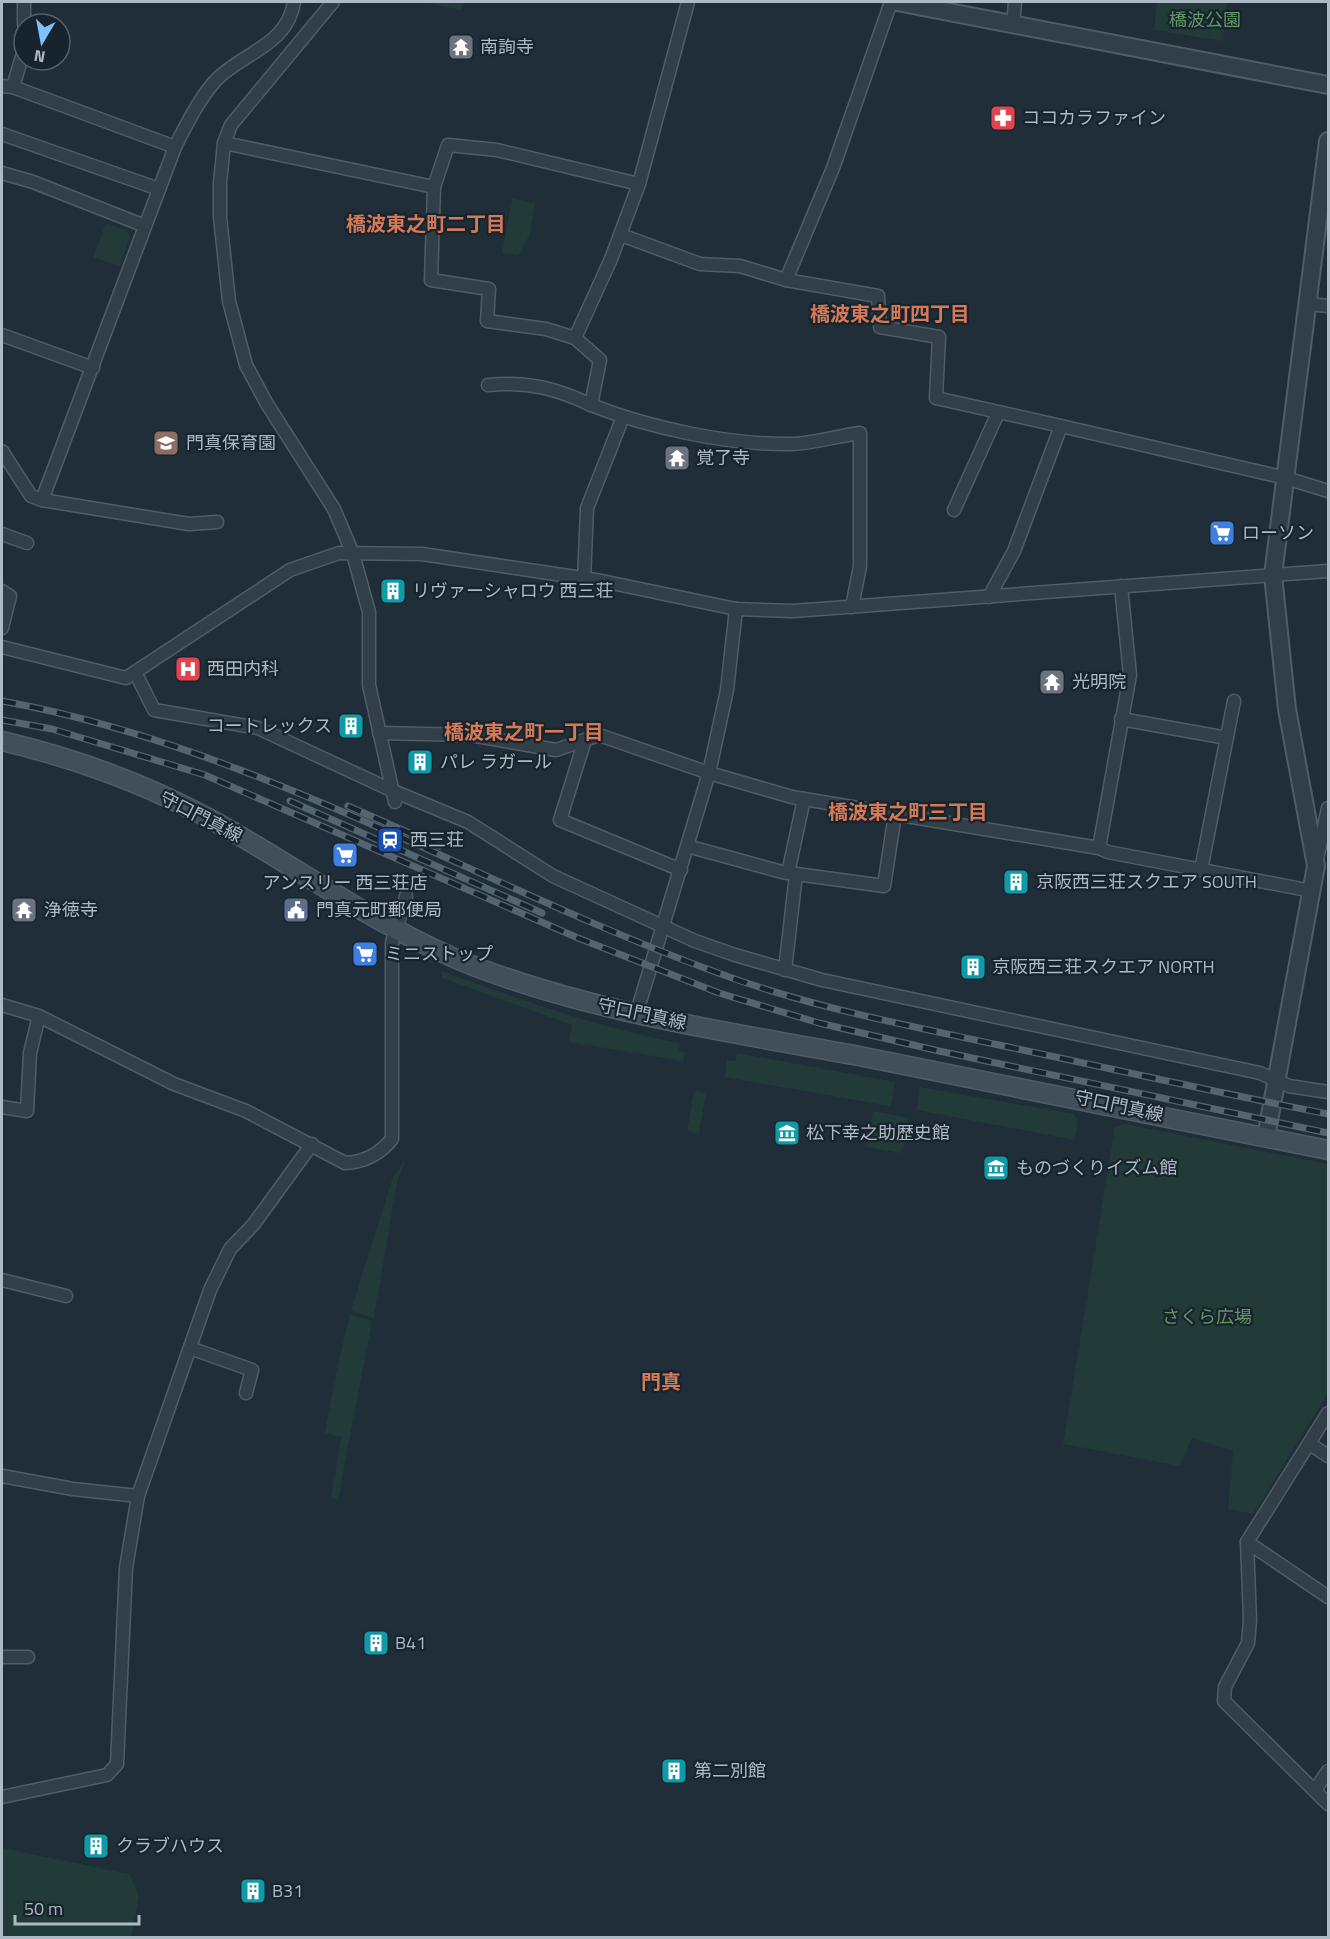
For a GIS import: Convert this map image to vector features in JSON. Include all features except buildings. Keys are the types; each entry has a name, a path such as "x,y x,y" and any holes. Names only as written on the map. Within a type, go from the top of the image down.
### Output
{"main road":[{"name":"守口門真線","path":"2,741 96,768 210,819 395,928 473,966 556,994 636,1015 1090,1100 1329,1150"}],"street":[{"path":"42,500 175,147 186,125 217,80 287,25 294,2"},
{"path":"333,2 245,105 231,125 224,143 220,217 229,301 246,366 267,404 334,509 353,554 369,612 369,686 393,796"},
{"path":"575,338 621,236 639,184 688,2"},
{"path":"786,280 833,168 891,2"},
{"path":"897,2 1329,85"},
{"path":"1013,25 1015,2"},
{"path":"14,72 7,86 175,147"},
{"path":"2,134 159,189"},
{"path":"1316,866 1287,709 1273,575 1329,141"},
{"path":"224,143 434,187"},
{"path":"591,405 600,360 575,338 546,329 486,321 489,289 432,280 434,187 448,145 497,150 639,184"},
{"path":"2,173 33,182 145,226"},
{"path":"621,236 700,264 740,266 786,280 878,296 880,327 939,337 936,398 1286,478 1329,491"},
{"path":"1308,304 1329,306"},
{"path":"2,335 93,368"},
{"path":"488,385 505,383 558,389 623,417 742,441 793,444 860,433 860,566 852,607"},
{"path":"954,510 998,413"},
{"path":"584,580 587,508 623,417"},
{"path":"989,597 1014,551 1061,426"},
{"path":"2,451 31,496 42,500 189,524 217,522"},
{"path":"2,534 27,543"},
{"path":"2,647 126,678 290,570 339,553 422,554 602,581 736,609 793,611 1329,571"},
{"path":"1099,848 1130,675 1122,586"},
{"path":"2,628 6,593"},
{"path":"636,1015 681,870 696,809 709,773 728,690 736,609"},
{"path":"135,672 154,710 258,728 393,796 468,822 553,876 695,941 785,970 1260,1073 1290,1086 1329,1092"},
{"path":"1201,870 1234,701"},
{"path":"1121,719 1227,738"},
{"path":"379,733 470,735 556,750 599,735 709,773 804,799 1099,848 1312,891"},
{"path":"585,740 560,820 681,870"},
{"path":"785,970 792,874 804,799"},
{"path":"1266,1137 1316,866 1329,808"},
{"path":"687,846 792,874 884,886 895,814"},
{"path":"2,1005 39,1016 174,1084 246,1111 345,1163 361,1162 385,1148 392,1139 392,943 395,928 403,914 406,896"},
{"path":"2,1107 27,1111 30,1053 39,1016"},
{"path":"2,1797 106,1775 117,1764 126,1568 138,1496 210,1290 230,1249 253,1224 312,1144"},
{"path":"2,1280 66,1296"},
{"path":"190,1348 252,1371 246,1394"},
{"path":"1329,1413 1247,1542 1248,1644 1225,1687 1224,1701 1329,1804"},
{"path":"1311,1444 1329,1456"},
{"path":"2,1476 73,1489 138,1496"},
{"path":"1247,1542 1329,1597"},
{"path":"2,1657 28,1657"},
{"path":"1315,1790 1329,1771"}],"green space":[{"path":"424,2 462,2 461,10"},
{"name":"橋波公園","path":"1157,2 1227,2 1223,41 1154,30"},
{"path":"512,198 535,203 530,234 518,255 502,253"},
{"path":"106,223 127,231 130,238 119,266 93,257"},
{"path":"441,971 589,1021 680,1043 679,1051 685,1052 683,1061 569,1042 572,1025 442,978"},
{"path":"737,1053 895,1082 891,1104 889,1106 725,1077 727,1060 736,1061"},
{"path":"919,1087 1074,1114 1078,1121 1075,1140 917,1110"},
{"path":"694,1091 706,1093 699,1133 687,1131"},
{"path":"873,1111 909,1118 902,1153 867,1147"},
{"name":"さくら広場","path":"1125,1124 1328,1164 1328,1393 1253,1514 1228,1509 1233,1451 1192,1438 1180,1466 1063,1444 1115,1127"},
{"path":"406,1159 397,1182 374,1318 352,1311 352,1307 393,1177"},
{"path":"350,1314 372,1321 338,1500 331,1498 341,1437 325,1433"},
{"path":"2,1848 129,1874 139,1895 131,1937 2,1937"}],"railway":[{"path":"2,701 96,722 188,751 278,785 631,939 755,986 824,1006 894,1022 1328,1114"},
{"path":"2,720 52,729 205,775 578,938 719,993 819,1023 939,1051 1328,1133"},
{"path":"290,801 542,913"},
{"path":"348,806 439,846"}],"place":[{"name":"南詢寺","path":"461,47"},
{"name":"ココカラファイン","path":"1003,118"},
{"name":"門真保育園","path":"166,443"},
{"name":"覚了寺","path":"677,458"},
{"name":"ローソン","path":"1222,533"},
{"name":"リヴァーシャロウ 西三荘","path":"393,591"},
{"name":"西田内科","path":"188,669"},
{"name":"光明院","path":"1052,682"},
{"name":"コートレックス","path":"351,726"},
{"name":"パレ ラガール","path":"420,762"},
{"name":"西三荘","path":"390,840"},
{"name":"アンスリー 西三荘店","path":"345,855"},
{"name":"京阪西三荘スクエア SOUTH","path":"1016,882"},
{"name":"浄徳寺","path":"24,910"},
{"name":"門真元町郵便局","path":"296,910"},
{"name":"ミニストップ","path":"365,954"},
{"name":"京阪西三荘スクエア NORTH","path":"973,967"},
{"name":"松下幸之助歴史館","path":"787,1133"},
{"name":"ものづくりイズム館","path":"996,1168"},
{"name":"B41","path":"376,1643"},
{"name":"第二別館","path":"674,1771"},
{"name":"クラブハウス","path":"96,1846"},
{"name":"B31","path":"253,1891"}],"district":[{"name":"橋波東之町二丁目","path":"426,224"},
{"name":"橋波東之町四丁目","path":"890,314"},
{"name":"橋波東之町一丁目","path":"524,732"},
{"name":"橋波東之町三丁目","path":"908,812"},
{"name":"門真","path":"661,1382"}]}
